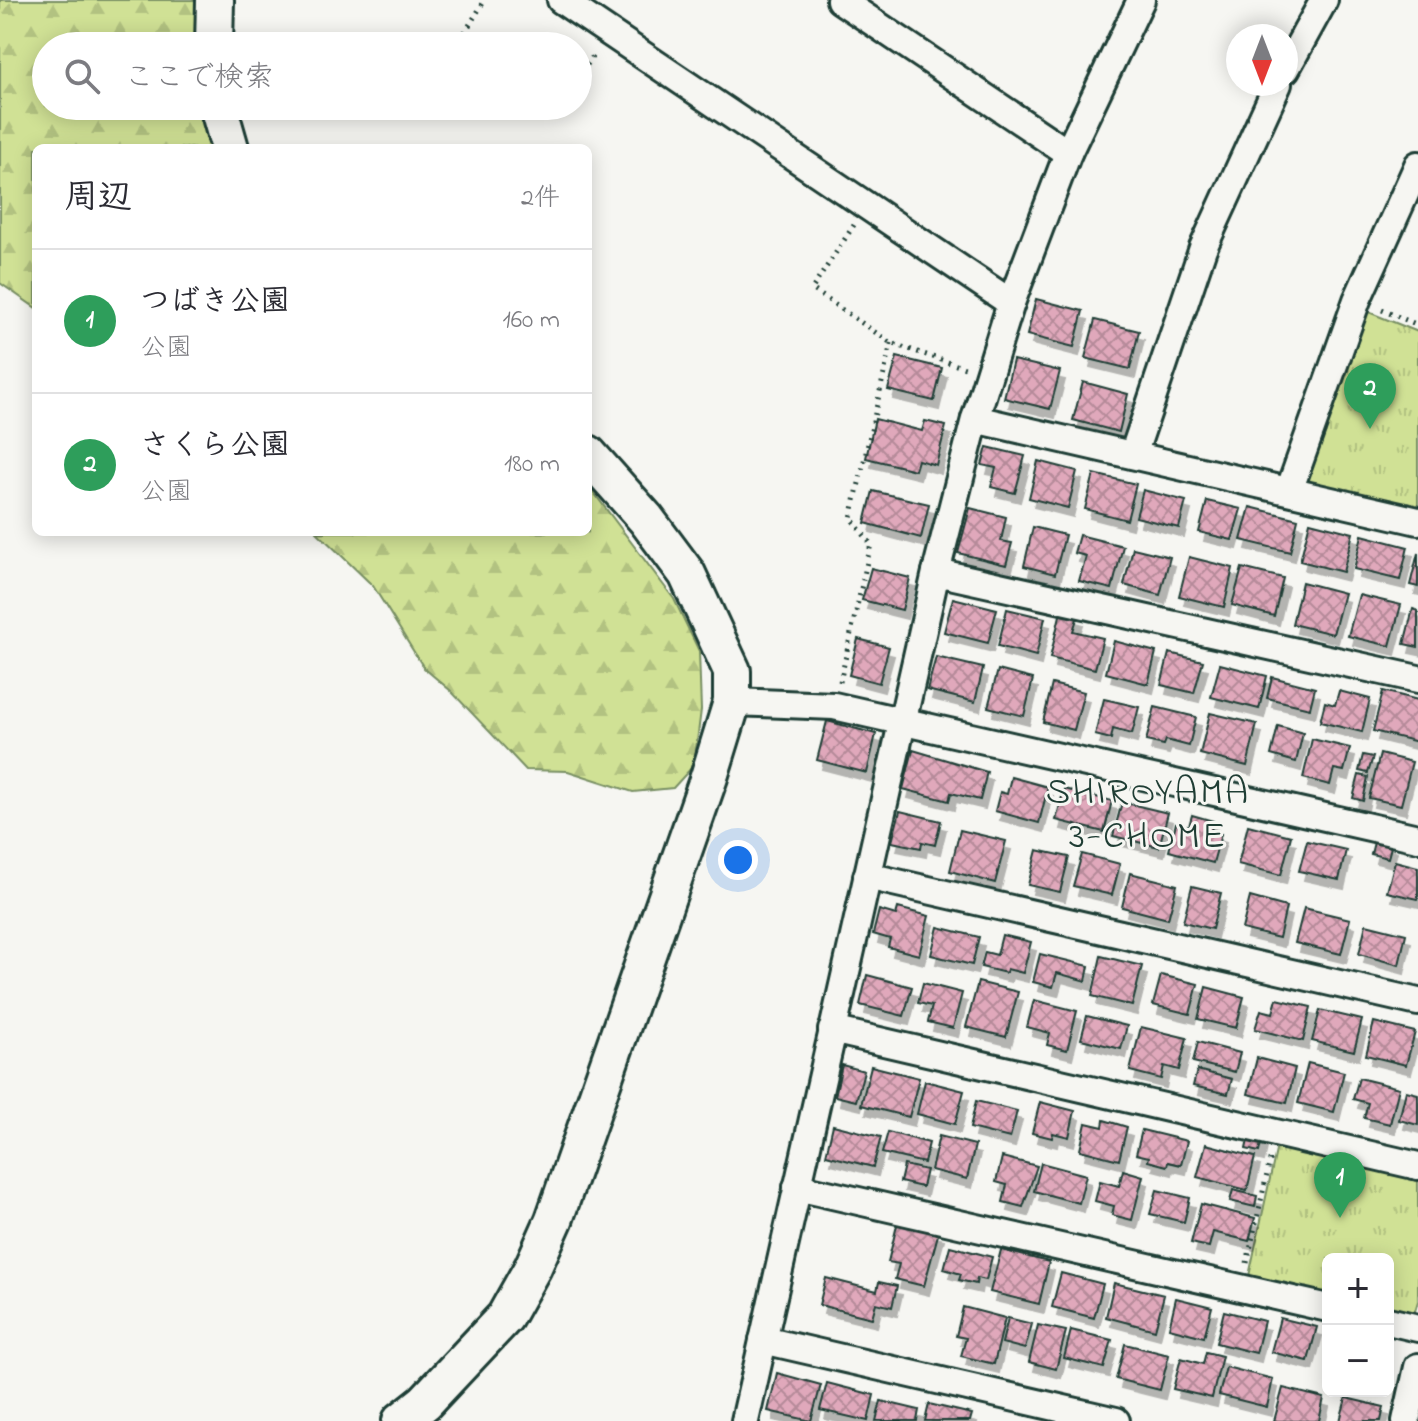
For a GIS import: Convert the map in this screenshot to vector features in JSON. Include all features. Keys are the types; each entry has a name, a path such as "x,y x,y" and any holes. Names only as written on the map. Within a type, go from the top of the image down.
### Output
{"street":[{"path":"214,32 215,0"},
{"path":"561,0 1011,303"},
{"path":"840,0 1068,153"},
{"path":"1298,47 1324,0"},
{"path":"745,1421 936,572 975,419 1011,303 1068,153 1130,4"},
{"path":"1133,455 1203,248 1273,96"},
{"path":"222,120 229,144"},
{"path":"1289,491 1357,300 1418,165"},
{"path":"975,419 1418,521"},
{"path":"401,1421 425,1402 505,1317 533,1267 565,1190 713,766 732,702 732,671 687,574 646,519 592,458"},
{"path":"936,572 1418,679"},
{"path":"732,702 834,706 1418,838"},
{"path":"867,876 1418,1002"},
{"path":"832,1030 1418,1166"},
{"path":"797,1187 1322,1307"},
{"path":"1394,1322 1418,1328"},
{"path":"763,1340 1116,1421"},
{"path":"1406,1421 1418,1367"}],"path":[{"path":"465,32 485,0"},
{"path":"867,206 812,289 891,343 989,375"},
{"path":"1357,300 1418,325"},
{"path":"834,706 871,544 851,518 891,343"},
{"path":"1242,1288 1276,1133"}],"green space":[{"path":"0,0 198,0 199,32 32,32 32,120 206,120 212,144 32,144 32,305 0,283"},
{"path":"1366,311 1418,332 1418,509 1315,485 1309,480 1308,474"},
{"path":"592,490 674,599 699,651 701,710 694,765 673,788 633,792 568,771 526,770 451,691 424,668 373,586 321,536 592,536"},
{"path":"1277,1146 1418,1176 1418,1301 1415,1311 1394,1309 1394,1253 1322,1253 1322,1293 1249,1276"}],"building":[{"path":"1036,299 1083,311 1074,347 1027,335"},
{"path":"1095,320 1139,331 1130,369 1085,358"},
{"path":"897,357 942,368 934,401 888,390"},
{"path":"1013,360 1060,371 1050,409 1004,398"},
{"path":"1083,382 1128,394 1119,432 1073,420"},
{"path":"875,419 922,431 925,421 946,426 936,465 918,460 915,470 866,458"},
{"path":"987,447 1025,456 1015,493 991,487 996,468 982,465"},
{"path":"1038,461 1077,471 1068,508 1029,498"},
{"path":"1094,474 1136,484 1127,520 1085,509"},
{"path":"1143,490 1186,501 1179,528 1136,517"},
{"path":"873,491 929,504 921,538 865,523"},
{"path":"1207,501 1241,509 1232,540 1199,532"},
{"path":"1250,507 1298,519 1290,552 1241,540"},
{"path":"970,508 1006,517 1001,541 1012,543 1006,565 958,553"},
{"path":"1310,522 1353,533 1343,572 1300,561"},
{"path":"1033,527 1065,535 1055,574 1024,566"},
{"path":"1079,535 1123,546 1112,589 1079,581 1086,556 1074,553"},
{"path":"1362,535 1408,547 1400,580 1354,569"},
{"path":"1133,548 1170,557 1160,595 1124,585"},
{"path":"1418,553 1418,587 1410,585"},
{"path":"1189,557 1233,568 1224,607 1179,596"},
{"path":"871,568 910,578 902,610 862,600"},
{"path":"1242,568 1283,578 1274,616 1232,605"},
{"path":"1302,582 1344,593 1333,634 1292,624"},
{"path":"1359,595 1401,605 1390,646 1348,636"},
{"path":"953,598 997,609 988,643 944,632"},
{"path":"1007,609 1045,618 1036,656 998,646"},
{"path":"1413,609 1418,611 1418,647 1404,644"},
{"path":"1061,611 1078,616 1073,631 1103,638 1095,669 1050,658"},
{"path":"858,639 889,647 879,683 849,675"},
{"path":"1114,641 1156,652 1148,684 1106,673"},
{"path":"1169,653 1203,661 1194,693 1161,685"},
{"path":"936,657 983,668 975,702 927,690"},
{"path":"1220,664 1267,676 1259,709 1211,697"},
{"path":"998,670 1033,679 1024,716 988,707"},
{"path":"1272,677 1315,688 1310,708 1267,698"},
{"path":"1052,684 1084,692 1074,730 1043,722"},
{"path":"1339,691 1370,699 1362,732 1320,722 1325,702 1335,705"},
{"path":"1383,691 1418,700 1418,742 1373,731"},
{"path":"1104,699 1139,707 1132,734 1113,729 1111,739 1095,735"},
{"path":"1155,707 1196,717 1189,746 1166,740 1164,745 1146,741"},
{"path":"1210,713 1257,724 1247,766 1200,754"},
{"path":"827,721 876,734 867,773 817,760"},
{"path":"1278,726 1303,733 1296,762 1271,755"},
{"path":"1312,739 1350,748 1344,771 1334,769 1330,785 1303,778"},
{"path":"913,750 987,772 980,800 951,793 949,801 903,789"},
{"path":"1380,754 1412,762 1401,805 1369,798"},
{"path":"1363,755 1373,757 1368,773 1359,771"},
{"path":"1359,775 1368,777 1363,801 1353,798"},
{"path":"1011,777 1048,787 1039,823 995,811 1000,792 1007,794"},
{"path":"1064,789 1112,801 1104,832 1056,820"},
{"path":"1122,802 1168,813 1159,847 1113,836"},
{"path":"900,811 941,821 935,845 922,842 921,848 892,842"},
{"path":"1192,815 1213,821 1211,831 1221,834 1213,863 1169,851 1176,823 1189,826"},
{"path":"1248,825 1291,836 1281,875 1238,864"},
{"path":"960,830 1006,841 995,883 950,871"},
{"path":"1375,838 1392,843 1388,858 1371,854"},
{"path":"1307,841 1346,850 1339,880 1299,871"},
{"path":"1037,850 1069,857 1060,892 1028,885"},
{"path":"1082,854 1120,864 1112,895 1073,886"},
{"path":"1395,861 1418,867 1418,899 1387,892"},
{"path":"1130,873 1177,885 1168,919 1122,907"},
{"path":"1192,886 1221,893 1212,929 1183,922"},
{"path":"1250,897 1286,907 1279,938 1242,929"},
{"path":"898,908 929,916 919,955 888,947 890,939 873,934 879,910 896,915"},
{"path":"1304,908 1350,919 1341,954 1295,943"},
{"path":"1366,924 1406,934 1399,965 1359,954"},
{"path":"938,927 979,937 972,965 931,955"},
{"path":"1002,935 1031,942 1023,973 1007,969 1006,973 981,967 985,952 997,955"},
{"path":"1040,954 1089,966 1086,981 1057,973 1053,987 1033,982"},
{"path":"1101,956 1142,966 1132,1006 1092,996"},
{"path":"867,975 912,987 904,1016 860,1005"},
{"path":"1161,975 1198,984 1190,1014 1153,1005"},
{"path":"978,982 1018,992 1006,1037 966,1027"},
{"path":"923,983 962,993 953,1028 928,1022 932,1006 918,1003"},
{"path":"1206,987 1244,997 1236,1028 1198,1019"},
{"path":"1277,999 1311,1007 1303,1041 1255,1029 1261,1010 1273,1013"},
{"path":"1034,1000 1077,1011 1067,1050 1047,1045 1050,1033 1027,1027"},
{"path":"1320,1010 1362,1020 1354,1051 1312,1041"},
{"path":"1087,1016 1127,1026 1121,1049 1081,1039"},
{"path":"1374,1022 1415,1032 1406,1065 1366,1055"},
{"path":"1141,1027 1187,1038 1179,1070 1164,1066 1161,1079 1130,1071"},
{"path":"1198,1042 1240,1053 1235,1072 1193,1062"},
{"path":"1257,1058 1295,1068 1287,1103 1248,1094"},
{"path":"1308,1063 1344,1072 1334,1112 1298,1103"},
{"path":"842,1065 864,1071 856,1101 835,1096"},
{"path":"871,1066 919,1078 909,1117 861,1105"},
{"path":"1197,1070 1232,1079 1228,1094 1193,1086"},
{"path":"1359,1078 1399,1088 1390,1124 1364,1118 1368,1103 1353,1099"},
{"path":"925,1081 964,1091 955,1124 917,1114"},
{"path":"1406,1091 1418,1094 1418,1125 1399,1120"},
{"path":"976,1101 1017,1111 1010,1138 970,1128"},
{"path":"1040,1102 1075,1111 1069,1137 1053,1133 1052,1138 1032,1133"},
{"path":"1104,1120 1127,1127 1119,1160 1080,1150 1086,1123 1103,1127"},
{"path":"833,1125 881,1137 873,1167 826,1155"},
{"path":"1142,1130 1187,1141 1181,1165 1168,1162 1167,1166 1136,1154"},
{"path":"888,1132 929,1143 924,1163 882,1153"},
{"path":"939,1136 975,1145 967,1179 931,1170"},
{"path":"1249,1136 1262,1139 1259,1152 1246,1149"},
{"path":"1206,1144 1255,1157 1247,1190 1197,1177"},
{"path":"1002,1157 1037,1166 1023,1207 1003,1202 1007,1185 996,1182"},
{"path":"1041,1163 1086,1175 1079,1203 1034,1191"},
{"path":"904,1165 926,1170 922,1187 900,1182"},
{"path":"1123,1170 1143,1176 1132,1220 1112,1215 1114,1206 1095,1201 1100,1181 1119,1186"},
{"path":"1157,1190 1190,1198 1184,1222 1150,1214"},
{"path":"1233,1190 1257,1196 1255,1207 1230,1201"},
{"path":"1201,1204 1255,1218 1249,1241 1213,1232 1209,1247 1191,1243"},
{"path":"898,1221 939,1231 924,1286 895,1279 899,1264 888,1262"},
{"path":"950,1246 992,1257 986,1280 977,1278 976,1284 959,1280 961,1274 944,1269"},
{"path":"1001,1250 1049,1262 1039,1304 990,1292"},
{"path":"1061,1273 1103,1284 1094,1318 1052,1307"},
{"path":"826,1278 877,1291 879,1282 897,1286 892,1307 876,1303 872,1318 819,1305"},
{"path":"1114,1283 1164,1295 1155,1330 1106,1317"},
{"path":"1176,1298 1212,1307 1204,1337 1169,1328"},
{"path":"963,1307 1005,1318 994,1364 961,1356 966,1338 956,1336"},
{"path":"1224,1311 1264,1321 1256,1353 1216,1343"},
{"path":"1008,1318 1032,1324 1025,1349 1002,1343"},
{"path":"1280,1318 1317,1327 1308,1361 1271,1352"},
{"path":"1038,1325 1066,1331 1056,1369 1029,1362"},
{"path":"1071,1330 1112,1340 1104,1368 1064,1358"},
{"path":"1125,1344 1169,1355 1160,1390 1116,1379"},
{"path":"1206,1352 1222,1356 1212,1398 1173,1389 1181,1358 1203,1364"},
{"path":"1226,1367 1273,1379 1267,1407 1219,1395"},
{"path":"777,1373 821,1385 811,1421 768,1411"},
{"path":"827,1383 874,1395 868,1421 820,1410"},
{"path":"1283,1388 1324,1398 1319,1421 1274,1421"},
{"path":"1346,1398 1384,1407 1381,1421 1340,1421"},
{"path":"881,1401 919,1410 917,1421 876,1421"},
{"path":"929,1404 972,1414 970,1421 925,1421"}],"place":[{"name":"さくら公園","path":"1370,429"},
{"name":"つばき公園","path":"1340,1218"}],"district":[{"name":"SHIROYAMA 3-CHOME","path":"1148,812"}]}
